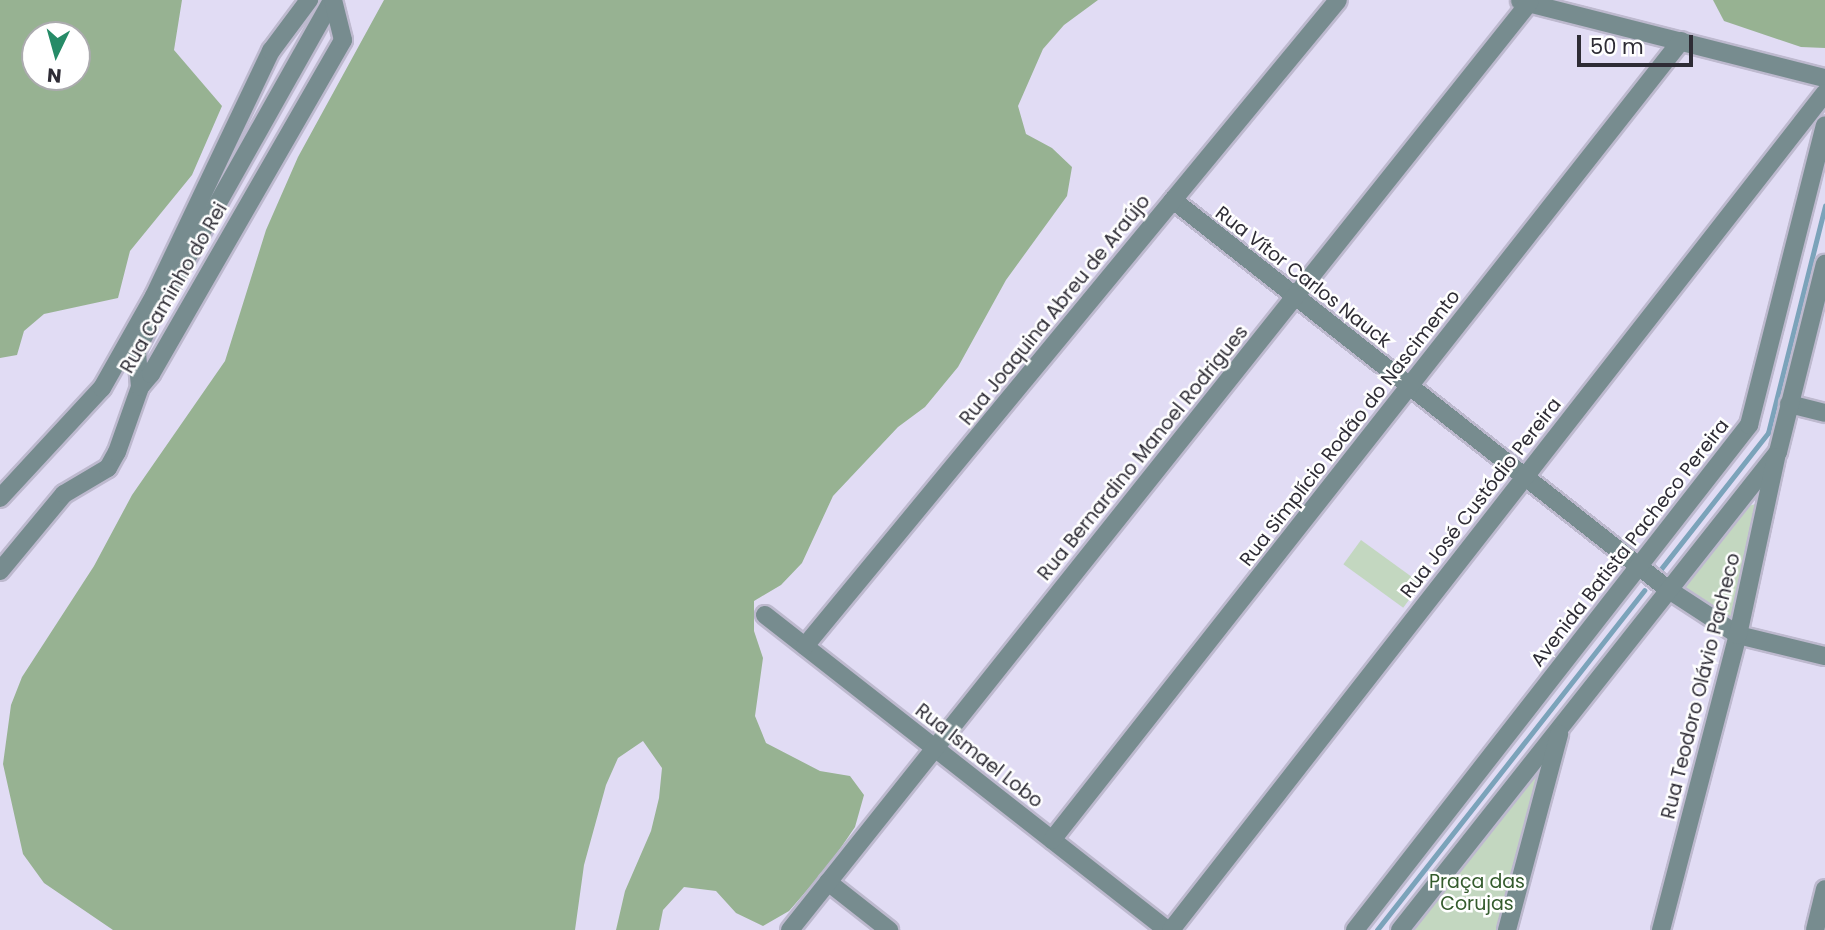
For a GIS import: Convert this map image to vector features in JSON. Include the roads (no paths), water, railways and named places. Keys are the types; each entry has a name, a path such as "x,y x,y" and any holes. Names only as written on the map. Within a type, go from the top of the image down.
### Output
{"street":[{"path":"0,498 102,388 154,296 271,51 309,0"},
{"name":"Rua Joaquina Abreu de Araújo","path":"805,646 1338,0"},
{"path":"139,387 137,350 148,327 332,1"},
{"name":"Rua Caminho do Rei","path":"0,571 64,494 108,468 138,403 139,387 151,374 343,40 332,1"},
{"path":"1534,3 1825,78"},
{"name":"Rua Bernardino Manoel Rodrigues","path":"790,930 1294,298 1534,3"},
{"name":"Rua Simplício Rodão do Nascimento","path":"1052,840 1681,41"},
{"name":"Rua José Custódio Pereira","path":"1169,930 1825,93"},
{"name":"Avenida Batista Pacheco Pereira","path":"1355,930 1749,425 1825,125"},
{"name":"Rua Vítor Carlos Nauck","path":"1172,200 1669,590 1738,635 1825,656"},
{"path":"1400,930 1777,452 1825,264"},
{"path":"1789,404 1825,413"},
{"name":"Rua Teodoro Olávio Pacheco","path":"1661,930 1738,635 1777,452"},
{"name":"Rua Ismael Lobo","path":"765,615 1169,930"},
{"path":"1507,930 1562,725"},
{"path":"828,882 890,930"},
{"path":"1815,930 1825,890"}],"waterway":[{"path":"1661,569 1768,433 1825,206"},
{"path":"1377,930 1644,591"}],"park label":[{"name":"Praça das Corujas","path":"1477,893"}]}
